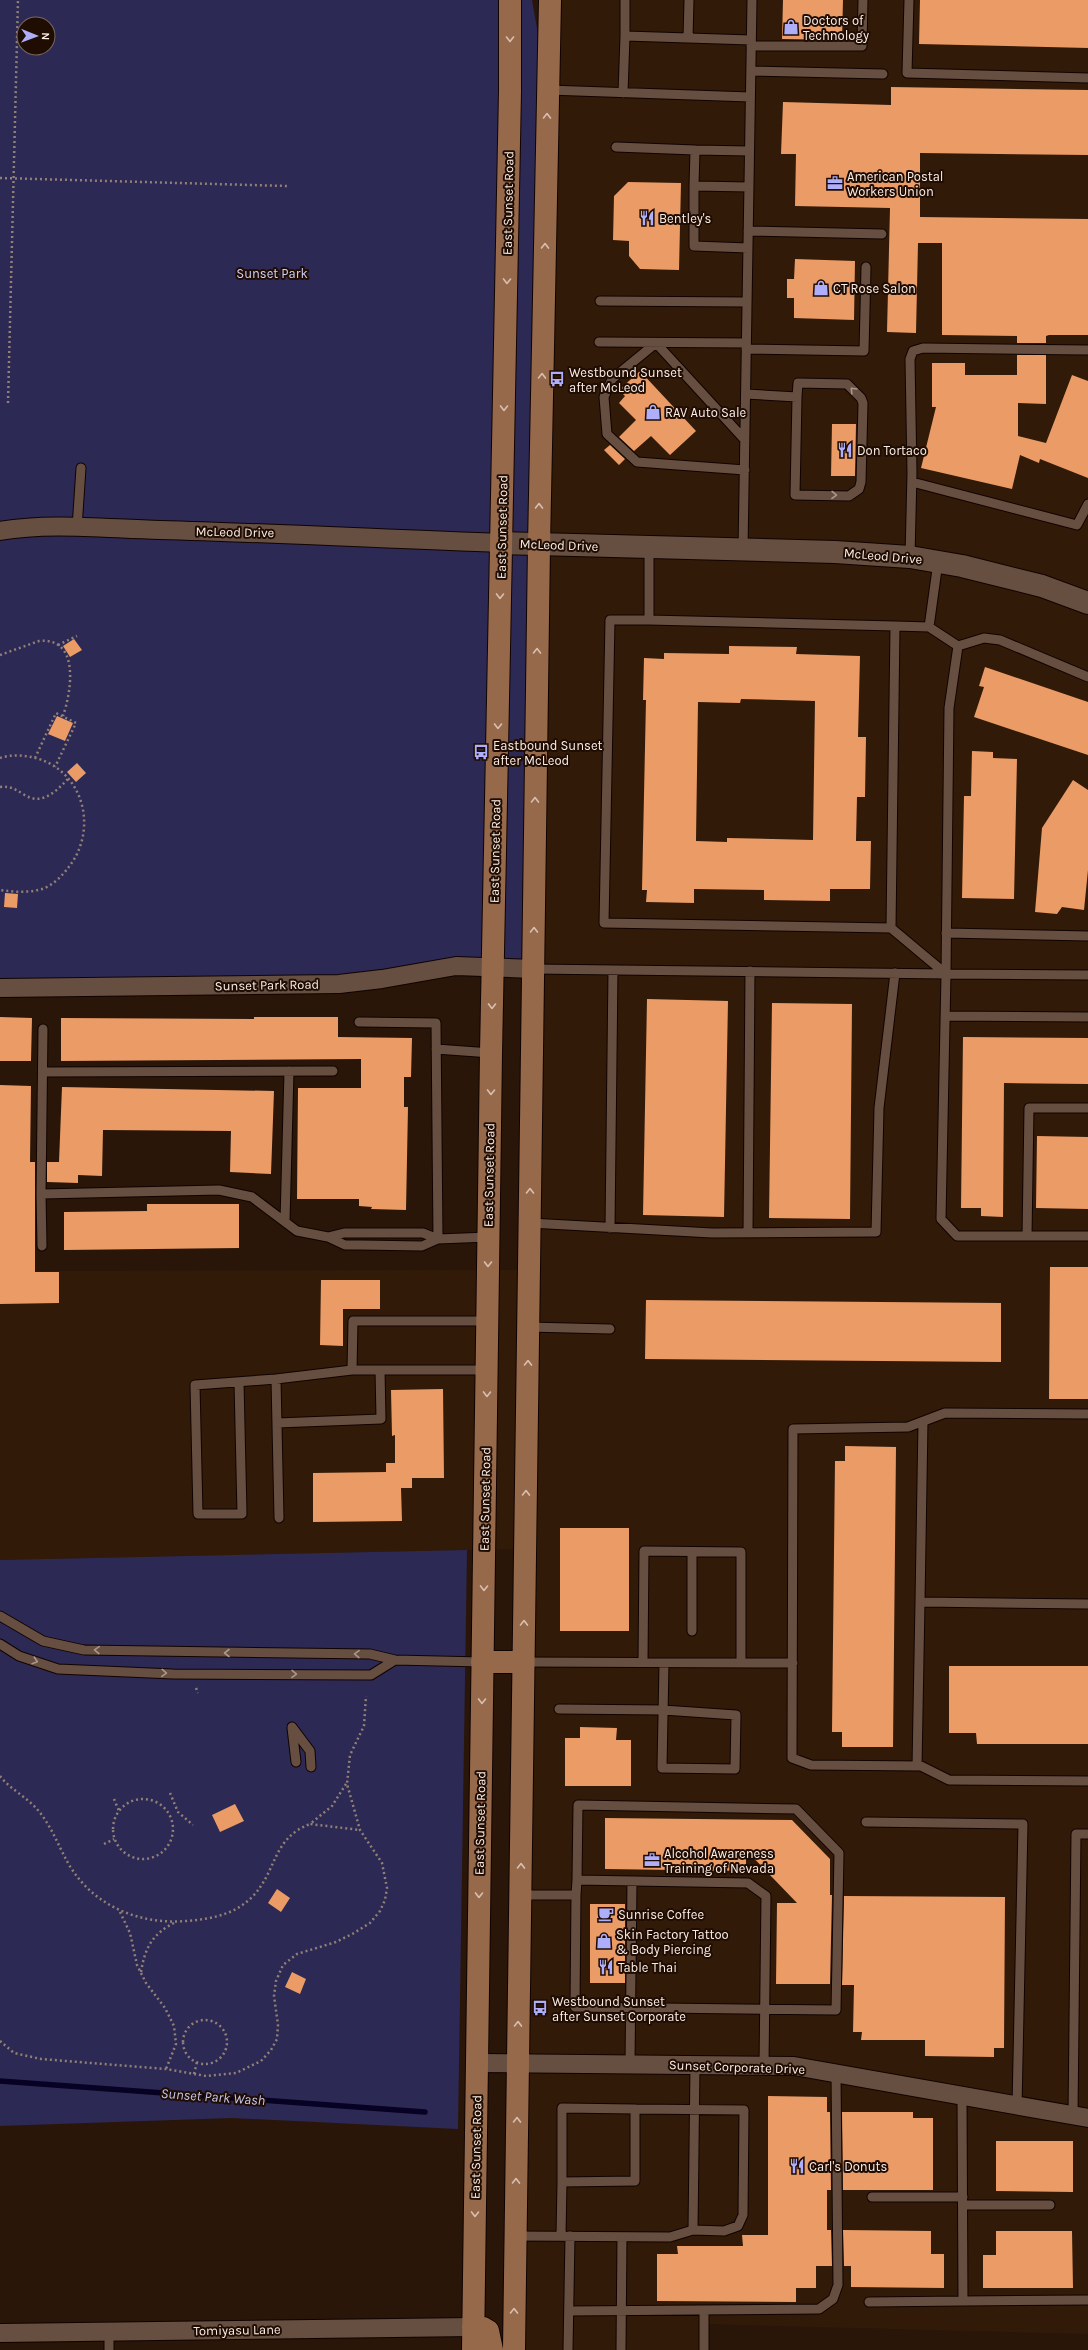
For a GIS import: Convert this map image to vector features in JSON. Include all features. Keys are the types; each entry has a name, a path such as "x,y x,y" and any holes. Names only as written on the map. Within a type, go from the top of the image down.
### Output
{"main road":[{"name":"East Sunset Road","path":"473,2350 491,1053 502,543 510,0"},
{"path":"514,2350 538,545 550,0"},
{"path":"482,1662 523,1662"},
{"path":"473,2328 483,2328 488,2331 492,2350"}],"street":[{"name":"McLeod Drive","path":"0,531 20,527 283,533 538,545 836,552 910,557 938,562 1042,586 1088,603"},
{"name":"Sunset Park Road","path":"0,988 339,984 382,979 456,966 533,969"},
{"name":"Sunset Corporate Drive","path":"477,2063 794,2066 1080,2117"},
{"name":"Tomiyasu Lane","path":"0,2333 473,2328"}],"lane":[{"path":"623,93 625,0"},
{"path":"688,38 689,0"},
{"path":"743,550 752,0"},
{"path":"624,36 688,38 751,43 862,46 863,0"},
{"path":"909,0 907,73 1088,78"},
{"path":"751,71 882,74"},
{"path":"548,90 750,97"},
{"path":"616,147 750,151"},
{"path":"695,150 694,246 748,248"},
{"path":"694,186 749,187"},
{"path":"748,231 882,234"},
{"path":"599,342 864,351 866,267"},
{"path":"600,301 747,302"},
{"path":"656,343 745,440"},
{"path":"656,343 612,379 604,397 607,434 637,462 744,470"},
{"path":"910,557 912,482 910,359 913,351 923,348 1088,350"},
{"path":"798,383 848,384 861,398 863,403 862,474 858,489 849,496 795,495 797,397 798,383"},
{"path":"746,394 797,397"},
{"path":"77,528 81,468"},
{"path":"912,482 1077,525 1088,504"},
{"path":"649,547 649,620"},
{"path":"929,628 938,562"},
{"path":"946,974 891,928 604,923 610,620 929,628 958,646 984,638 1000,640 1088,677"},
{"path":"891,928 896,626"},
{"path":"958,646 949,708 941,1219 957,1236 1088,1236"},
{"path":"946,933 1088,936"},
{"path":"533,969 1088,975"},
{"path":"610,1228 613,970"},
{"path":"748,1233 750,972"},
{"path":"530,1223 610,1228 748,1233 876,1232 879,1108 895,973"},
{"path":"945,1016 1088,1017"},
{"path":"359,1022 436,1023 438,1239"},
{"path":"42,1246 41,1194 43,1029"},
{"path":"436,1049 491,1053"},
{"path":"285,1221 289,1071"},
{"path":"43,1072 333,1071"},
{"path":"1027,1236 1029,1108 1088,1108"},
{"path":"41,1194 219,1190 252,1197 297,1231 328,1237 345,1245 422,1246 438,1239 489,1237"},
{"path":"328,1237 344,1233 423,1233 438,1239"},
{"path":"374,1233 374,1245"},
{"path":"401,1234 401,1246"},
{"path":"352,1370 353,1321 487,1321"},
{"path":"528,1327 610,1329"},
{"path":"239,1382 242,1514 198,1514 194,1385 276,1379 352,1370 487,1370"},
{"path":"277,1423 381,1419 380,1370"},
{"path":"276,1379 279,1518"},
{"path":"1088,1414 945,1413 908,1427 793,1429 792,1758 811,1765 917,1766 949,1780 1088,1781"},
{"path":"917,1766 923,1422"},
{"path":"643,1662 644,1552 741,1552 741,1662"},
{"path":"692,1552 692,1631"},
{"path":"920,1602 1088,1604"},
{"path":"0,1616 43,1641 84,1650 370,1654 395,1660 482,1662"},
{"path":"0,1644 19,1656 58,1669 173,1674 371,1675 395,1660"},
{"path":"523,1662 793,1663"},
{"path":"559,1709 663,1710 736,1716 735,1770 662,1768 663,1710 664,1662"},
{"path":"296,1762 292,1727 310,1751 311,1767"},
{"path":"578,1805 796,1809 839,1853 836,2010 575,2007 577,1880 578,1805"},
{"path":"866,1822 1023,1824 1017,2106"},
{"path":"1080,2117 1076,1834 1088,1834"},
{"path":"577,1880 748,1883 766,1896 764,2066"},
{"path":"630,2064 632,1881"},
{"path":"520,1895 576,1895"},
{"path":"693,2230 695,2065"},
{"path":"569,2311 819,2310 833,2298 838,2285 836,2074"},
{"path":"962,2096 963,2301"},
{"path":"515,2236 670,2237 693,2230 724,2231 738,2226 743,2215 744,2110 562,2108 561,2236"},
{"path":"562,2182 635,2181 635,2109"},
{"path":"872,2197 1050,2205"},
{"path":"568,2350 570,2236"},
{"path":"621,2350 622,2236"},
{"path":"869,2302 1088,2300"},
{"path":"704,2311 704,2350"},
{"path":"109,2332 109,2350"}],"path":[{"path":"8,403 18,0"},
{"path":"0,178 287,186"},
{"path":"58,645 77,636"},
{"path":"0,655 40,640 46,640 58,645 67,657 71,670 70,693 63,716"},
{"path":"35,758 56,713 63,716 76,723 55,767"},
{"path":"0,758 6,756 29,756 55,767 69,778 80,795 85,816 83,838 76,858 62,875 43,889 20,893 0,890"},
{"path":"0,787 10,787 26,796 42,799 51,794 69,778"},
{"path":"0,1776 37,1808 69,1864 82,1882 109,1906 138,1918 177,1922 221,1916 239,1908 253,1896 268,1874 287,1837 298,1828 310,1824 332,1806 346,1784 350,1755 364,1726 366,1696"},
{"path":"0,2041 14,2053 40,2059 166,2069 194,2074 225,2076 249,2068 261,2061 271,2050 277,2039 278,2025 274,1996 276,1980 283,1965 297,1954 336,1942 354,1933 370,1923 380,1911 387,1888 382,1863 360,1830 346,1784"},
{"path":"170,1793 178,1812 193,1825"},
{"path":"114,1799 119,1811"},
{"path":"134,1800 153,1801 161,1805 168,1813 172,1823 173,1833 170,1843 164,1851 155,1857 145,1860 125,1854 114,1839 114,1820 119,1811 134,1800"},
{"path":"310,1824 360,1830"},
{"path":"104,1844 114,1839"},
{"path":"120,1911 126,1922 137,1965 146,1984 165,2008 174,2026 176,2040 166,2069"},
{"path":"141,1972 146,1949 151,1940 158,1932 177,1922"},
{"path":"202,2020 216,2023 222,2028 227,2042 222,2055 211,2063 197,2062 186,2054 183,2040 189,2026 202,2020"},
{"path":"176,2040 183,2040"},
{"path":"194,2074 197,2062"}],"shaded area":[{"path":"556,0 1088,0 1088,2334 704,2324 703,2350 514,2350 525,1549 0,1560 0,1271 529,1270"}],"green space":[{"name":"Sunset Park","path":"0,0 532,0 548,90 533,969 382,979 0,990"},
{"path":"467,1550 458,2129 232,2118 0,2126 0,1560"}],"building":[{"path":"783,0 843,0 842,40 782,39"},
{"path":"920,0 1088,0 1088,48 919,44"},
{"path":"891,87 1088,90 1088,155 920,153 920,217 1088,219 1088,335 1049,335 1046,336 1046,343 1017,343 1017,336 942,335 942,243 918,243 916,333 887,332 890,208 795,206 796,154 781,154 783,102 891,105"},
{"name":"Bentley's","path":"628,182 681,183 679,270 640,269 629,256 629,241 613,240 614,196"},
{"name":"CT Rose Salon","path":"795,259 855,261 854,320 794,318 794,298 787,298 787,279 794,279"},
{"path":"1017,355 1046,355 1046,404 1018,403 1018,436 1046,443 1072,375 1088,381 1088,478 1040,459 1039,463 1020,455 1012,489 921,468 936,407 932,407 932,363 965,363 965,375 1017,375"},
{"name":"RAV Auto Sale","path":"640,371 696,431 670,455 651,436 634,451 619,437 636,420 619,403 625,396 619,390"},
{"name":"Don Tortaco","path":"832,424 856,424 855,476 831,476"},
{"path":"610,445 625,459 619,465 604,450"},
{"path":"74,639 82,650 70,657 63,646"},
{"path":"729,646 797,647 796,654 860,656 858,737 866,737 865,797 857,797 856,841 871,841 870,889 830,889 830,901 764,900 764,890 694,889 694,903 646,902 647,890 642,890 646,700 643,700 644,658 664,659 664,653 729,654","holes":["741,699 815,701 813,840 727,838 727,842 696,841 698,702 740,703"]},
{"path":"985,667 1088,702 1088,755 974,717 984,687 979,686"},
{"path":"57,716 73,723 65,741 48,734"},
{"path":"972,751 993,752 993,758 1017,759 1014,899 962,898 964,796 971,796"},
{"path":"77,763 86,773 76,782 67,772"},
{"path":"1073,780 1088,790 1088,870 1084,910 1062,907 1057,914 1035,912 1042,828"},
{"path":"5,893 18,894 17,908 4,907"},
{"path":"647,999 728,1001 724,1217 643,1215"},
{"path":"772,1003 852,1004 850,1219 769,1218"},
{"path":"0,1017 32,1018 31,1061 0,1061"},
{"path":"254,1017 338,1017 338,1037 412,1038 411,1077 404,1077 404,1107 408,1107 406,1210 371,1209 372,1207 359,1206 359,1199 297,1199 298,1088 361,1088 361,1059 61,1061 61,1018 254,1019"},
{"path":"963,1037 1088,1038 1088,1084 1004,1083 1003,1217 981,1216 981,1208 961,1208"},
{"path":"0,1085 31,1086 30,1162 35,1162 35,1272 59,1272 59,1303 0,1304"},
{"path":"62,1087 274,1091 271,1174 230,1172 231,1131 103,1130 102,1176 78,1175 78,1183 47,1182 47,1162 59,1162"},
{"path":"1037,1136 1088,1137 1088,1209 1036,1208"},
{"path":"147,1204 239,1204 239,1248 64,1250 64,1212 147,1211"},
{"path":"1050,1267 1088,1267 1088,1399 1049,1399"},
{"path":"321,1280 380,1280 380,1309 343,1309 343,1346 320,1345"},
{"path":"646,1300 1001,1303 1001,1362 645,1359"},
{"path":"443,1389 444,1478 412,1478 412,1488 401,1488 402,1521 313,1522 313,1473 386,1472 386,1463 395,1463 395,1435 392,1436 391,1390"},
{"path":"845,1446 896,1447 893,1747 842,1747 842,1732 832,1732 835,1461 845,1461"},
{"path":"560,1528 629,1528 629,1631 560,1631"},
{"path":"949,1666 1088,1666 1088,1744 977,1744 976,1733 949,1733"},
{"path":"580,1727 617,1728 616,1740 631,1740 631,1786 565,1786 565,1738 580,1738"},
{"path":"235,1804 244,1821 220,1832 212,1815"},
{"path":"605,1818 792,1820 830,1859 830,1895 832,1895 830,1984 776,1984 777,1903 797,1903 746,1850 746,1871 605,1869"},
{"path":"277,1889 290,1898 281,1912 268,1903"},
{"path":"844,1896 1005,1897 1004,2048 994,2048 994,2057 925,2056 925,2040 861,2040 862,2032 853,2032 854,1985 842,1985"},
{"path":"590,1904 625,1904 625,1983 590,1983"},
{"path":"292,1972 306,1979 300,1994 285,1987"},
{"name":"Carl's Donuts","path":"768,2096 827,2097 827,2112 830,2112 831,2190 827,2190 827,2230 831,2230 832,2266 816,2266 816,2288 796,2288 796,2302 657,2301 657,2254 678,2254 677,2246 743,2246 742,2235 768,2235"},
{"path":"842,2112 913,2112 913,2118 933,2118 933,2190 843,2190"},
{"path":"996,2141 1073,2141 1073,2192 996,2191"},
{"path":"843,2230 931,2231 931,2254 944,2254 944,2288 851,2287 851,2266 844,2266"},
{"path":"996,2231 1072,2231 1073,2288 983,2288 983,2255 996,2255"}],"waterway":[{"name":"Sunset Park Wash","path":"0,2081 425,2112"}],"place":[{"name":"Doctors of Technology","path":"791,27"},
{"name":"American Postal Workers Union","path":"835,183"},
{"name":"Bentley's","path":"647,218"},
{"name":"CT Rose Salon","path":"821,288"},
{"name":"Westbound Sunset after McLeod","path":"557,379"},
{"name":"RAV Auto Sale","path":"653,412"},
{"name":"Don Tortaco","path":"845,450"},
{"name":"Eastbound Sunset after McLeod","path":"481,752"},
{"name":"Alcohol Awareness Training of Nevada","path":"652,1860"},
{"name":"Sunrise Coffee","path":"606,1914"},
{"name":"Skin Factory Tattoo & Body Piercing","path":"604,1941"},
{"name":"Table Thai","path":"606,1967"},
{"name":"Westbound Sunset after Sunset Corporate","path":"540,2008"},
{"name":"Carl's Donuts","path":"797,2166"}]}
